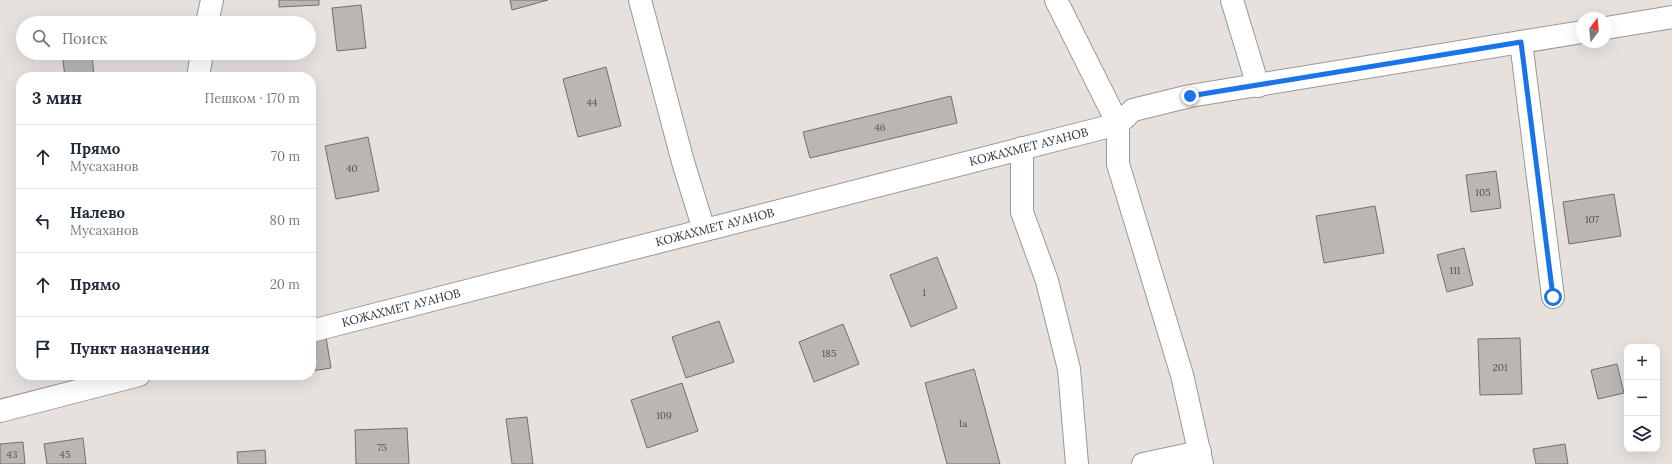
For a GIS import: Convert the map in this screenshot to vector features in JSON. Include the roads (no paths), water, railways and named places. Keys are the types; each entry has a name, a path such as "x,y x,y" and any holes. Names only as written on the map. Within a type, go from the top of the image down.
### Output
{"street":[{"path":"209,16 212,0"},
{"path":"640,0 683,162 704,230"},
{"path":"1056,0 1118,124 1118,164 1182,375 1201,458 1143,464"},
{"path":"1232,0 1258,86"},
{"path":"1612,27 1672,17"},
{"path":"1118,124 1133,110 1190,96 1576,33"},
{"path":"1521,42 1553,297"},
{"path":"199,72 201,60"},
{"name":"КОЖАХМЕТ АУАНОВ","path":"316,330 1118,124"},
{"path":"1022,148 1022,212 1047,281 1069,370 1077,464"},
{"path":"0,411 120,380"}]}
